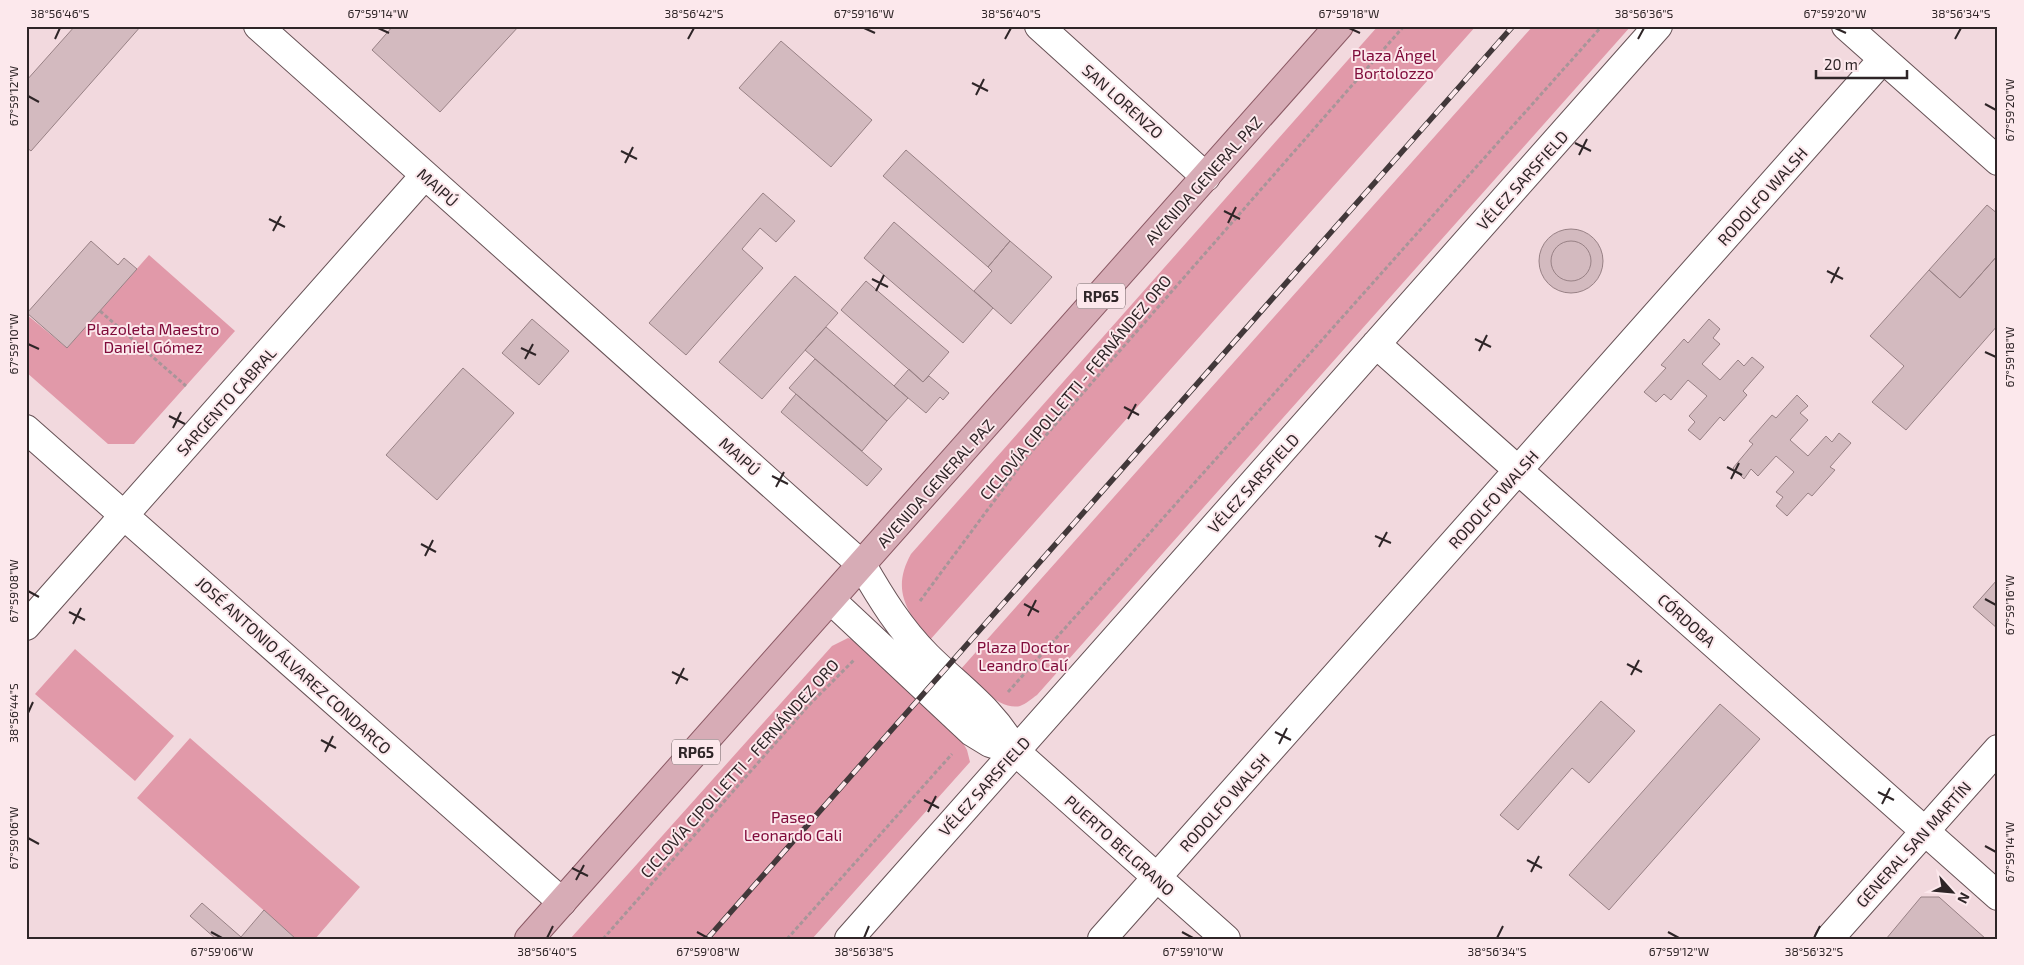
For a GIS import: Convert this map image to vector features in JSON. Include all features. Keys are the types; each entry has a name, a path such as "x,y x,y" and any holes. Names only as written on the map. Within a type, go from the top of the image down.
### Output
{"main road":[{"name":"AVENIDA GENERAL PAZ","path":"529,939 1339,26"}],"street":[{"name":"MAIPÚ","path":"258,26 862,565 898,624 928,657 981,722"},
{"name":"SAN LORENZO","path":"1039,26 1206,176"},
{"name":"VÉLEZ SARSFIELD","path":"849,939 1658,26"},
{"path":"1846,26 1998,161"},
{"name":"RODOLFO WALSH","path":"1102,939 1883,59"},
{"name":"SARGENTO CABRAL","path":"26,626 425,175"},
{"name":"CÓRDOBA","path":"1376,344 1998,896"},
{"name":"JOSÉ ANTONIO ÁLVAREZ CONDARCO","path":"26,428 562,902"},
{"name":"MAIPÚ","path":"831,600 877,642 981,722 1000,726 1015,751"},
{"name":"GENERAL SAN MARTÍN","path":"1829,939 1998,749"},
{"name":"PUERTO BELGRANO","path":"1015,751 1226,939"}],"path":[{"name":"CICLOVÍA CIPOLLETTI - FERNÁNDEZ ORO","path":"898,624 935,582 1026,458 1404,26"},
{"path":"787,939 1602,26"},
{"path":"100,311 186,386"},
{"name":"CICLOVÍA CIPOLLETTI - FERNÁNDEZ ORO","path":"602,939 834,678 877,642"}],"green space":[{"name":"Plaza Ángel Bortolozzo","path":"1378,26 1476,26 929,641 914,620 904,600 902,579 911,554"},
{"name":"Plaza Doctor Leandro Calí","path":"1533,26 1631,26 1037,695 1020,706 1012,706 996,700 980,688 960,670"},
{"name":"Plazoleta Maestro Daniel Gómez","path":"149,255 235,331 134,444 108,444 26,372 26,314 67,348"},
{"name":"Paseo Leonardo Cali","path":"848,638 862,643 958,734 967,750 970,762 812,939 570,939 832,646"},
{"path":"75,649 174,736 135,781 35,694"},
{"path":"190,738 360,887 315,939 296,939 137,798"}],"building":[{"path":"75,26 141,26 31,151 26,147 26,81"},
{"path":"393,26 519,26 440,112 372,50"},
{"path":"781,41 872,120 831,167 739,88"},
{"path":"906,150 1010,241 988,267 883,176"},
{"path":"763,193 795,221 776,242 760,228 742,249 763,268 686,355 649,323"},
{"path":"1987,205 1998,214 1998,255 1960,298 1929,270"},
{"path":"894,222 993,308 963,343 864,258"},
{"path":"1571,229 1589,234 1594,238 1598,243 1603,261 1598,279 1594,284 1589,288 1571,293 1553,288 1548,284 1544,279 1539,261 1544,243 1548,238 1553,234"},
{"path":"91,241 118,265 124,258 137,269 67,348 27,313"},
{"path":"1010,241 1052,277 1011,324 974,291 992,271 988,267"},
{"path":"1567,241 1575,241 1582,244 1588,250 1591,261 1588,272 1582,278 1575,281 1567,281 1560,278 1554,272 1551,265 1551,257 1554,250 1560,244"},
{"path":"1998,255 1998,325 1906,430 1872,402 1904,366 1870,336 1929,270 1960,298"},
{"path":"795,276 838,313 762,399 719,362"},
{"path":"866,281 949,352 923,382 841,310"},
{"path":"532,319 569,351 539,385 502,353"},
{"path":"1709,319 1720,329 1713,338 1720,344 1702,364 1720,380 1738,360 1744,366 1752,357 1764,367 1743,391 1747,395 1724,421 1720,417 1700,440 1688,430 1695,422 1689,416 1707,396 1688,380 1671,400 1664,394 1656,402 1644,392 1666,368 1661,365 1684,339 1688,343"},
{"path":"826,327 908,398 887,421 805,350"},
{"path":"815,359 887,421 862,451 789,388"},
{"path":"463,368 514,413 437,500 386,455"},
{"path":"909,369 923,382 929,376 949,393 943,400 940,397 926,413 894,386"},
{"path":"796,394 882,469 867,486 781,412"},
{"path":"1797,395 1808,406 1800,413 1808,420 1790,440 1808,456 1826,436 1832,442 1839,433 1851,443 1830,467 1835,470 1812,496 1808,493 1787,516 1776,506 1783,497 1776,492 1794,472 1776,456 1758,476 1751,469 1744,479 1733,468 1753,444 1749,441 1772,415 1776,418"},
{"path":"1998,580 1998,629 1973,607"},
{"path":"1601,701 1635,731 1589,783 1572,768 1518,830 1500,815"},
{"path":"1720,704 1760,739 1609,910 1569,875"},
{"path":"1921,897 1939,897 1986,939 1886,939"},
{"path":"202,903 241,937 264,910 296,939 216,939 190,916"}],"railway":[{"path":"707,939 1513,26"}]}
